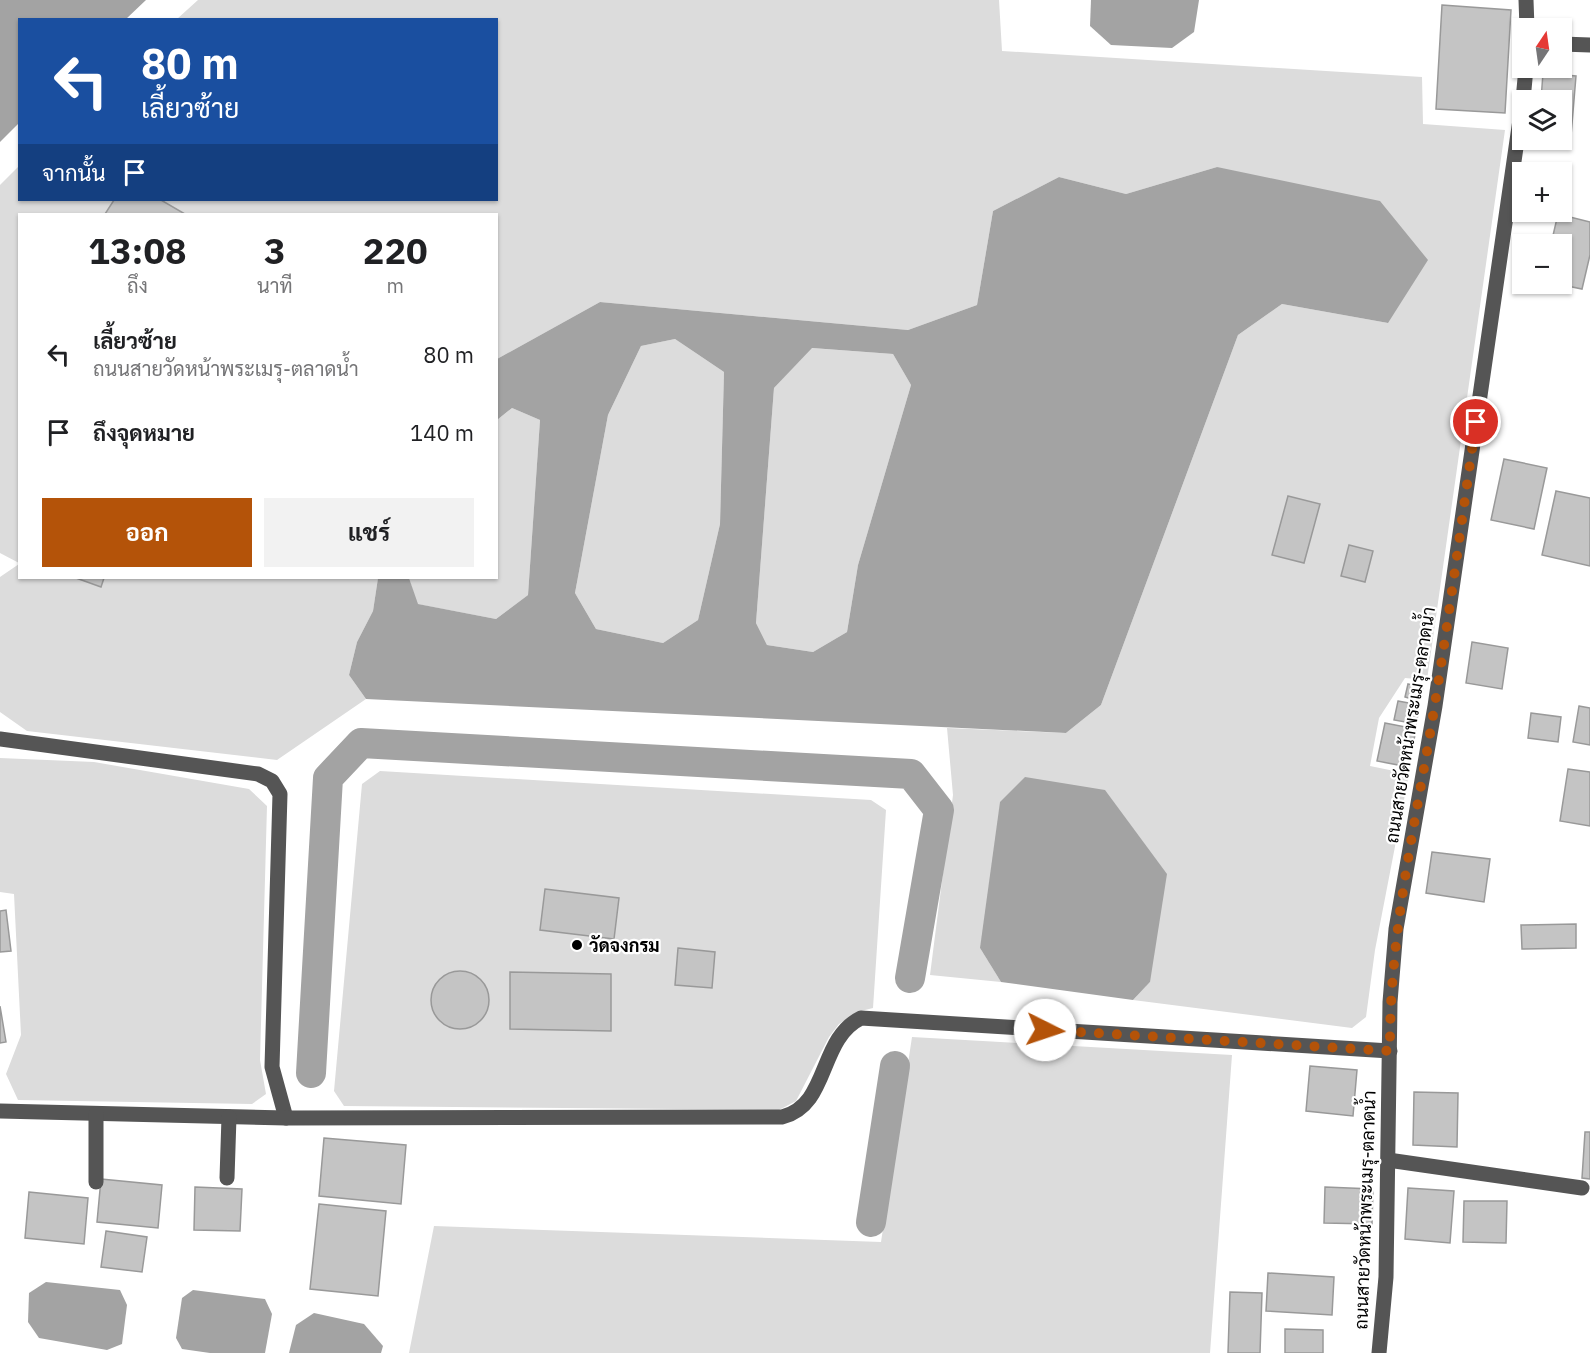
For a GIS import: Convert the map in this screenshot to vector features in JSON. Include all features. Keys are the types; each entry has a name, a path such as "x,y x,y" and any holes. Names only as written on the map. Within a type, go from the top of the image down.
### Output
{"street":[{"path":"1526,0 1527,18"},
{"path":"1572,44 1590,45"},
{"name":"ถนนสายวัดหน้าพระเมรุ-ตลาดน้ำ","path":"1379,1353 1386,1277 1390,1002 1396,929 1437,694 1516,150"},
{"path":"0,739 258,774 272,781 280,794 272,1067 286,1118"},
{"path":"0,1111 286,1118 782,1117 797,1113 809,1101 840,1035 848,1024 861,1018 1390,1051"},
{"path":"96,1114 96,1182"},
{"path":"227,1178 229,1117"},
{"path":"1388,1160 1582,1188"}],"shaded area":[{"path":"0,0 146,0 127,18 18,18 18,124 0,142"},
{"path":"198,0 999,0 1002,51 1422,77 1423,124 1505,130 1427,680 1405,678 1379,718 1370,766 1409,774 1375,950 1366,1017 1352,1028 1133,1000 1150,982 980,948 1001,982 930,975 953,795 947,728 1066,733 1101,705 1238,335 1282,304 1388,323 1217,167 1126,194 1059,177 993,211 977,305 908,330 600,302 498,358 498,213 18,213 18,562 0,553 0,185 18,167 18,201 498,201 498,18 178,18"},
{"path":"1091,0 1199,0 1194,32 1172,48 1111,45 1090,26"},
{"path":"1217,167 1380,201 1428,260 1388,323 1282,304 1238,335 1101,705 1066,733 366,699 349,675 357,642 373,611 378,579 409,579 418,604 496,619 528,595 540,420 512,408 498,419 498,358 600,302 908,330 977,305 993,211 1059,177 1126,194","holes":["675,339 724,372 720,524 698,620 663,643 596,629 575,593 608,415 641,346","812,348 893,354 911,385 858,565 847,632 813,652 767,645 756,623 774,388"]},
{"path":"675,339 724,372 720,524 698,620 663,643 596,629 575,593 608,415 641,346"},
{"path":"811,348 893,354 911,385 858,565 847,632 813,652 767,645 756,623 774,388"},
{"path":"512,408 540,420 528,595 496,619 417,604 409,579 498,579 498,419"},
{"path":"18,565 18,579 378,579 373,611 357,642 349,675 366,699 277,760 27,731 0,712 0,577"},
{"path":"0,758 94,762 249,789 267,806 260,1060 266,1094 252,1104 18,1100 6,1074 21,1035 14,894 0,892"},
{"path":"380,771 871,800 886,810 873,1008 857,1012 839,1024 829,1037 796,1101 779,1110 344,1106 334,1091 362,784"},
{"path":"1025,777 1105,790 1167,874 1150,982 1133,1000 1001,982 980,948 1000,802"},
{"path":"912,1037 1232,1055 1210,1353 409,1353 434,1226 881,1242"},
{"path":"46,1282 120,1290 127,1305 122,1344 107,1350 39,1338 28,1322 29,1293"},
{"path":"193,1290 265,1299 272,1314 265,1353 210,1353 182,1349 176,1338 182,1298"},
{"path":"314,1313 364,1324 383,1346 381,1353 289,1353 296,1325"}],"building":[{"path":"1442,5 1511,10 1505,113 1436,109"},
{"path":"1576,76 1572,124 1572,90 1542,90 1543,78"},
{"path":"113,201 163,201 183,213 106,213"},
{"path":"1572,218 1590,222 1590,255 1582,289 1572,287 1572,234 1553,234 1556,222 1572,222"},
{"path":"1504,459 1547,468 1534,529 1491,520"},
{"path":"1556,491 1590,498 1590,566 1542,555"},
{"path":"1288,496 1320,504 1304,563 1272,555"},
{"path":"1349,545 1373,551 1365,582 1341,576"},
{"path":"79,579 104,579 101,587"},
{"path":"1472,642 1508,648 1502,689 1466,683"},
{"path":"1408,684 1423,687 1419,701 1405,697"},
{"path":"1398,701 1420,705 1416,724 1394,720"},
{"path":"1579,706 1590,708 1590,745 1573,742"},
{"path":"1531,713 1561,717 1558,742 1528,738"},
{"path":"1385,723 1416,729 1409,767 1377,761"},
{"path":"1568,769 1590,772 1590,826 1560,821"},
{"path":"1432,852 1490,859 1484,902 1426,893"},
{"path":"545,889 619,898 614,939 540,930"},
{"path":"6,910 11,951 0,952 0,911"},
{"path":"1576,924 1576,948 1522,949 1521,925"},
{"path":"678,948 715,952 712,988 675,985"},
{"path":"460,971 476,976 484,984 489,1000 484,1016 476,1024 460,1029 444,1024 436,1016 431,1000 436,984 444,976"},
{"path":"510,972 611,974 611,1031 510,1029"},
{"path":"0,1006 6,1042 0,1043"},
{"path":"1310,1066 1357,1070 1353,1116 1306,1111"},
{"path":"1414,1092 1458,1093 1457,1147 1413,1145"},
{"path":"1585,1132 1590,1132 1590,1179 1582,1178"},
{"path":"324,1138 406,1145 401,1204 319,1196"},
{"path":"101,1179 162,1185 158,1228 97,1222"},
{"path":"195,1187 242,1189 240,1231 194,1230"},
{"path":"1325,1187 1373,1189 1372,1224 1324,1223"},
{"path":"1408,1188 1454,1191 1450,1243 1405,1239"},
{"path":"29,1192 88,1198 84,1244 25,1238"},
{"path":"1464,1201 1507,1201 1506,1243 1463,1242"},
{"path":"319,1204 386,1211 378,1296 310,1289"},
{"path":"106,1231 147,1237 142,1272 101,1267"},
{"path":"1268,1273 1334,1277 1332,1315 1266,1311"},
{"path":"1230,1292 1262,1293 1260,1353 1228,1353"},
{"path":"1285,1329 1323,1330 1323,1353 1285,1353"}],"waterway":[{"path":"311,1073 328,778 361,743 911,774 939,810 910,978"},
{"path":"871,1222 895,1066"}],"place":[{"name":"วัดจงกรม","path":"577,945"}],"route":[{"path":"1045,1030 1390,1051 1390,1002 1396,929 1435,706 1476,422"}]}
